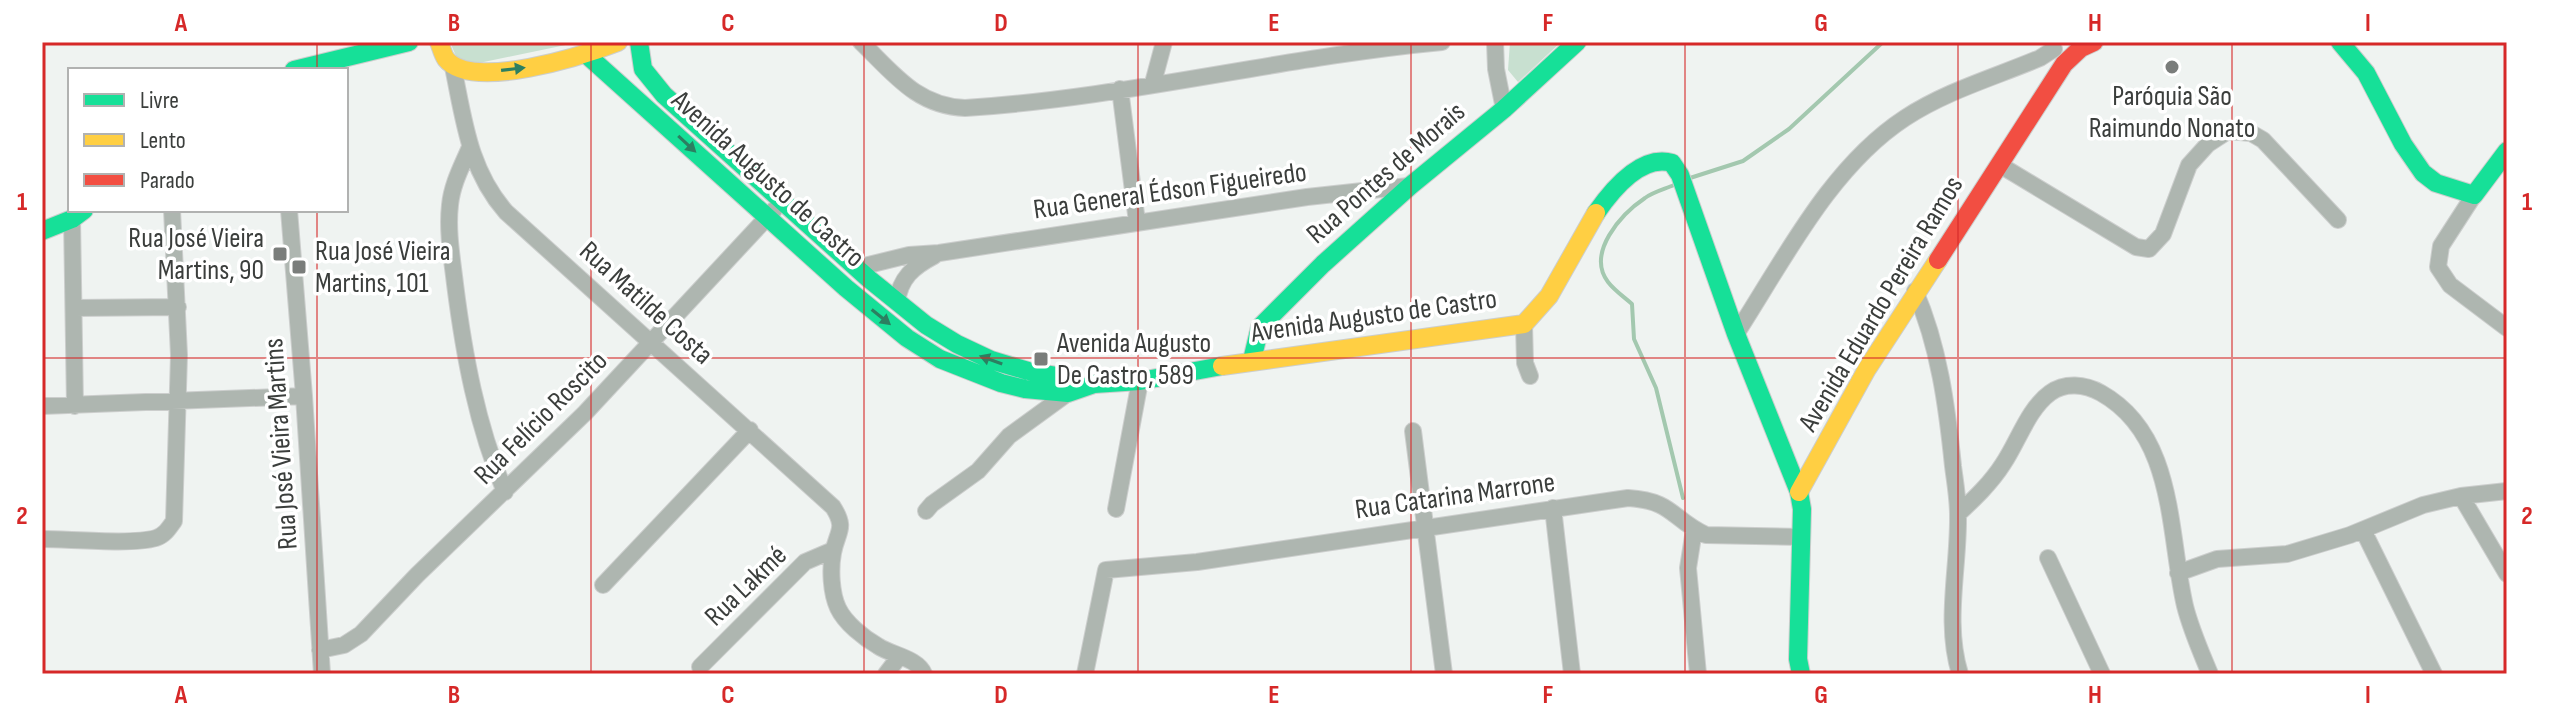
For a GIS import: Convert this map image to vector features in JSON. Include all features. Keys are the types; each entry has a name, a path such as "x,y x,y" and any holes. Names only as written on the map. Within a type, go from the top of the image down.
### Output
{"street":[{"path":"302,68 409,42"},
{"path":"439,42 442,58 453,67 465,71 511,70 587,55 618,42"},
{"name":"Avenida Augusto de Castro","path":"639,42 643,69 664,95 856,268 940,336 970,352 1016,369 1094,384 1140,381 1252,360 1524,324 1551,293 1590,218 1609,194 1646,164 1658,159 1675,166 1736,334"},
{"path":"861,42 909,88 923,98 951,107 994,106 1120,89 1366,46 1442,42"},
{"path":"1153,83 1164,42"},
{"path":"1495,42 1496,69 1504,109"},
{"name":"Rua Pontes de Morais","path":"1252,360 1260,327 1323,264 1410,186 1504,109 1577,42"},
{"name":"Avenida Eduardo Pereira Ramos","path":"1799,492 1867,369 2000,165 2056,50 2094,42"},
{"path":"2340,42 2366,73 2403,144 2423,173 2436,183 2474,195"},
{"path":"1800,673 1798,635 1802,537 1799,492 1736,334 1829,193 1872,143 1905,118 1935,102 2056,50"},
{"name":"Avenida Augusto de Castro","path":"587,55 846,288 907,338 940,359 1013,386 1068,393 1094,384"},
{"name":"Rua Matilde Costa","path":"453,67 470,147 490,193 506,212 833,507 842,527 833,550"},
{"path":"1120,89 1137,222"},
{"path":"650,109 664,95"},
{"path":"2000,165 2136,247 2149,249 2163,234 2189,165 2216,137 2228,131 2242,130 2263,140 2338,220"},
{"path":"470,147 456,179 448,223 468,368 488,446 505,492"},
{"path":"2507,151 2441,246 2438,267 2442,277 2464,298 2507,328"},
{"name":"Rua General Édson Figueiredo","path":"856,268 909,255 1307,197 1410,186"},
{"name":"Rua Felício Roscito","path":"320,650 344,645 361,634 652,343 782,200"},
{"path":"42,539 158,538 168,531 174,521 178,307 172,212"},
{"name":"Rua José Vieira Martins","path":"289,212 322,674"},
{"path":"42,231 78,214 74,308 75,406"},
{"name":"Rua General Édson Figueiredo","path":"897,302 898,290 905,277 917,265 939,253"},
{"path":"1915,291 1929,327 1942,381 1958,514 1952,623 1953,651 1960,674"},
{"path":"74,308 178,307"},
{"path":"1524,324 1526,369 1530,376"},
{"path":"1116,509 1140,381"},
{"path":"1958,514 2003,466 2039,404 2049,393 2072,385 2107,396 2125,411 2154,452 2164,482 2178,573 2194,637 2210,674"},
{"path":"926,511 978,471 1009,436 1068,393"},
{"path":"42,406 304,396"},
{"path":"603,585 750,430"},
{"path":"1413,431 1444,674"},
{"path":"2178,573 2217,559 2287,554 2363,530 2423,505 2461,496 2507,491"},
{"path":"2461,496 2507,574"},
{"name":"Rua Catarina Marrone","path":"1085,674 1106,570 1197,562 1628,498 1649,499 1706,535 1802,537"},
{"path":"1553,508 1572,674"},
{"path":"1694,530 1688,568 1698,674"},
{"path":"2363,530 2434,674"},
{"path":"833,550 831,568 835,597 844,618 877,646 923,671"},
{"name":"Rua Lakmé","path":"700,667 805,562 833,550"},
{"path":"2048,558 2102,674"},
{"path":"886,674 899,657"}],"green space":[{"path":"450,42 580,42 474,64 459,63"},
{"path":"1510,42 1561,42 1518,82 1508,70"}],"waterway":[{"path":"1690,178 1743,161 1789,129 1883,42"},
{"path":"1674,185 1648,196 1626,214 1609,235 1601,259 1602,271 1608,282 1632,304 1634,339 1656,388 1683,498"}],"traffic: fast":[{"path":"302,68 409,42"},
{"path":"639,42 643,69 664,95 869,279 926,325 991,360 1069,378"},
{"path":"1252,360 1260,327 1323,264 1410,186 1504,109 1577,42"},
{"path":"2340,42 2366,73 2403,144 2423,173 2436,183 2474,195 2507,151"},
{"path":"587,55 846,288 907,338 940,359 1001,383 1068,393 1094,384 1140,381 1222,366"},
{"path":"1596,213 1628,176 1649,164 1672,163 1680,175 1736,334 1799,492 1802,509 1798,659 1801,674"},
{"path":"42,231 81,212"}],"traffic: slow":[{"path":"439,42 446,59 460,68 479,72 529,68 618,42"},
{"path":"1222,366 1524,324 1549,296 1596,213"},
{"path":"1799,492 1867,369 1938,260"}],"traffic: jam":[{"path":"1938,260 2064,64 2081,48 2094,42"}],"place":[{"name":"Paróquia São Raimundo Nonato","path":"2172,67"},
{"name":"Rua José Vieira Martins, 90","path":"280,254"},
{"name":"Rua José Vieira Martins, 101","path":"299,267"},
{"name":"Avenida Augusto De Castro, 589","path":"1041,359"}]}
